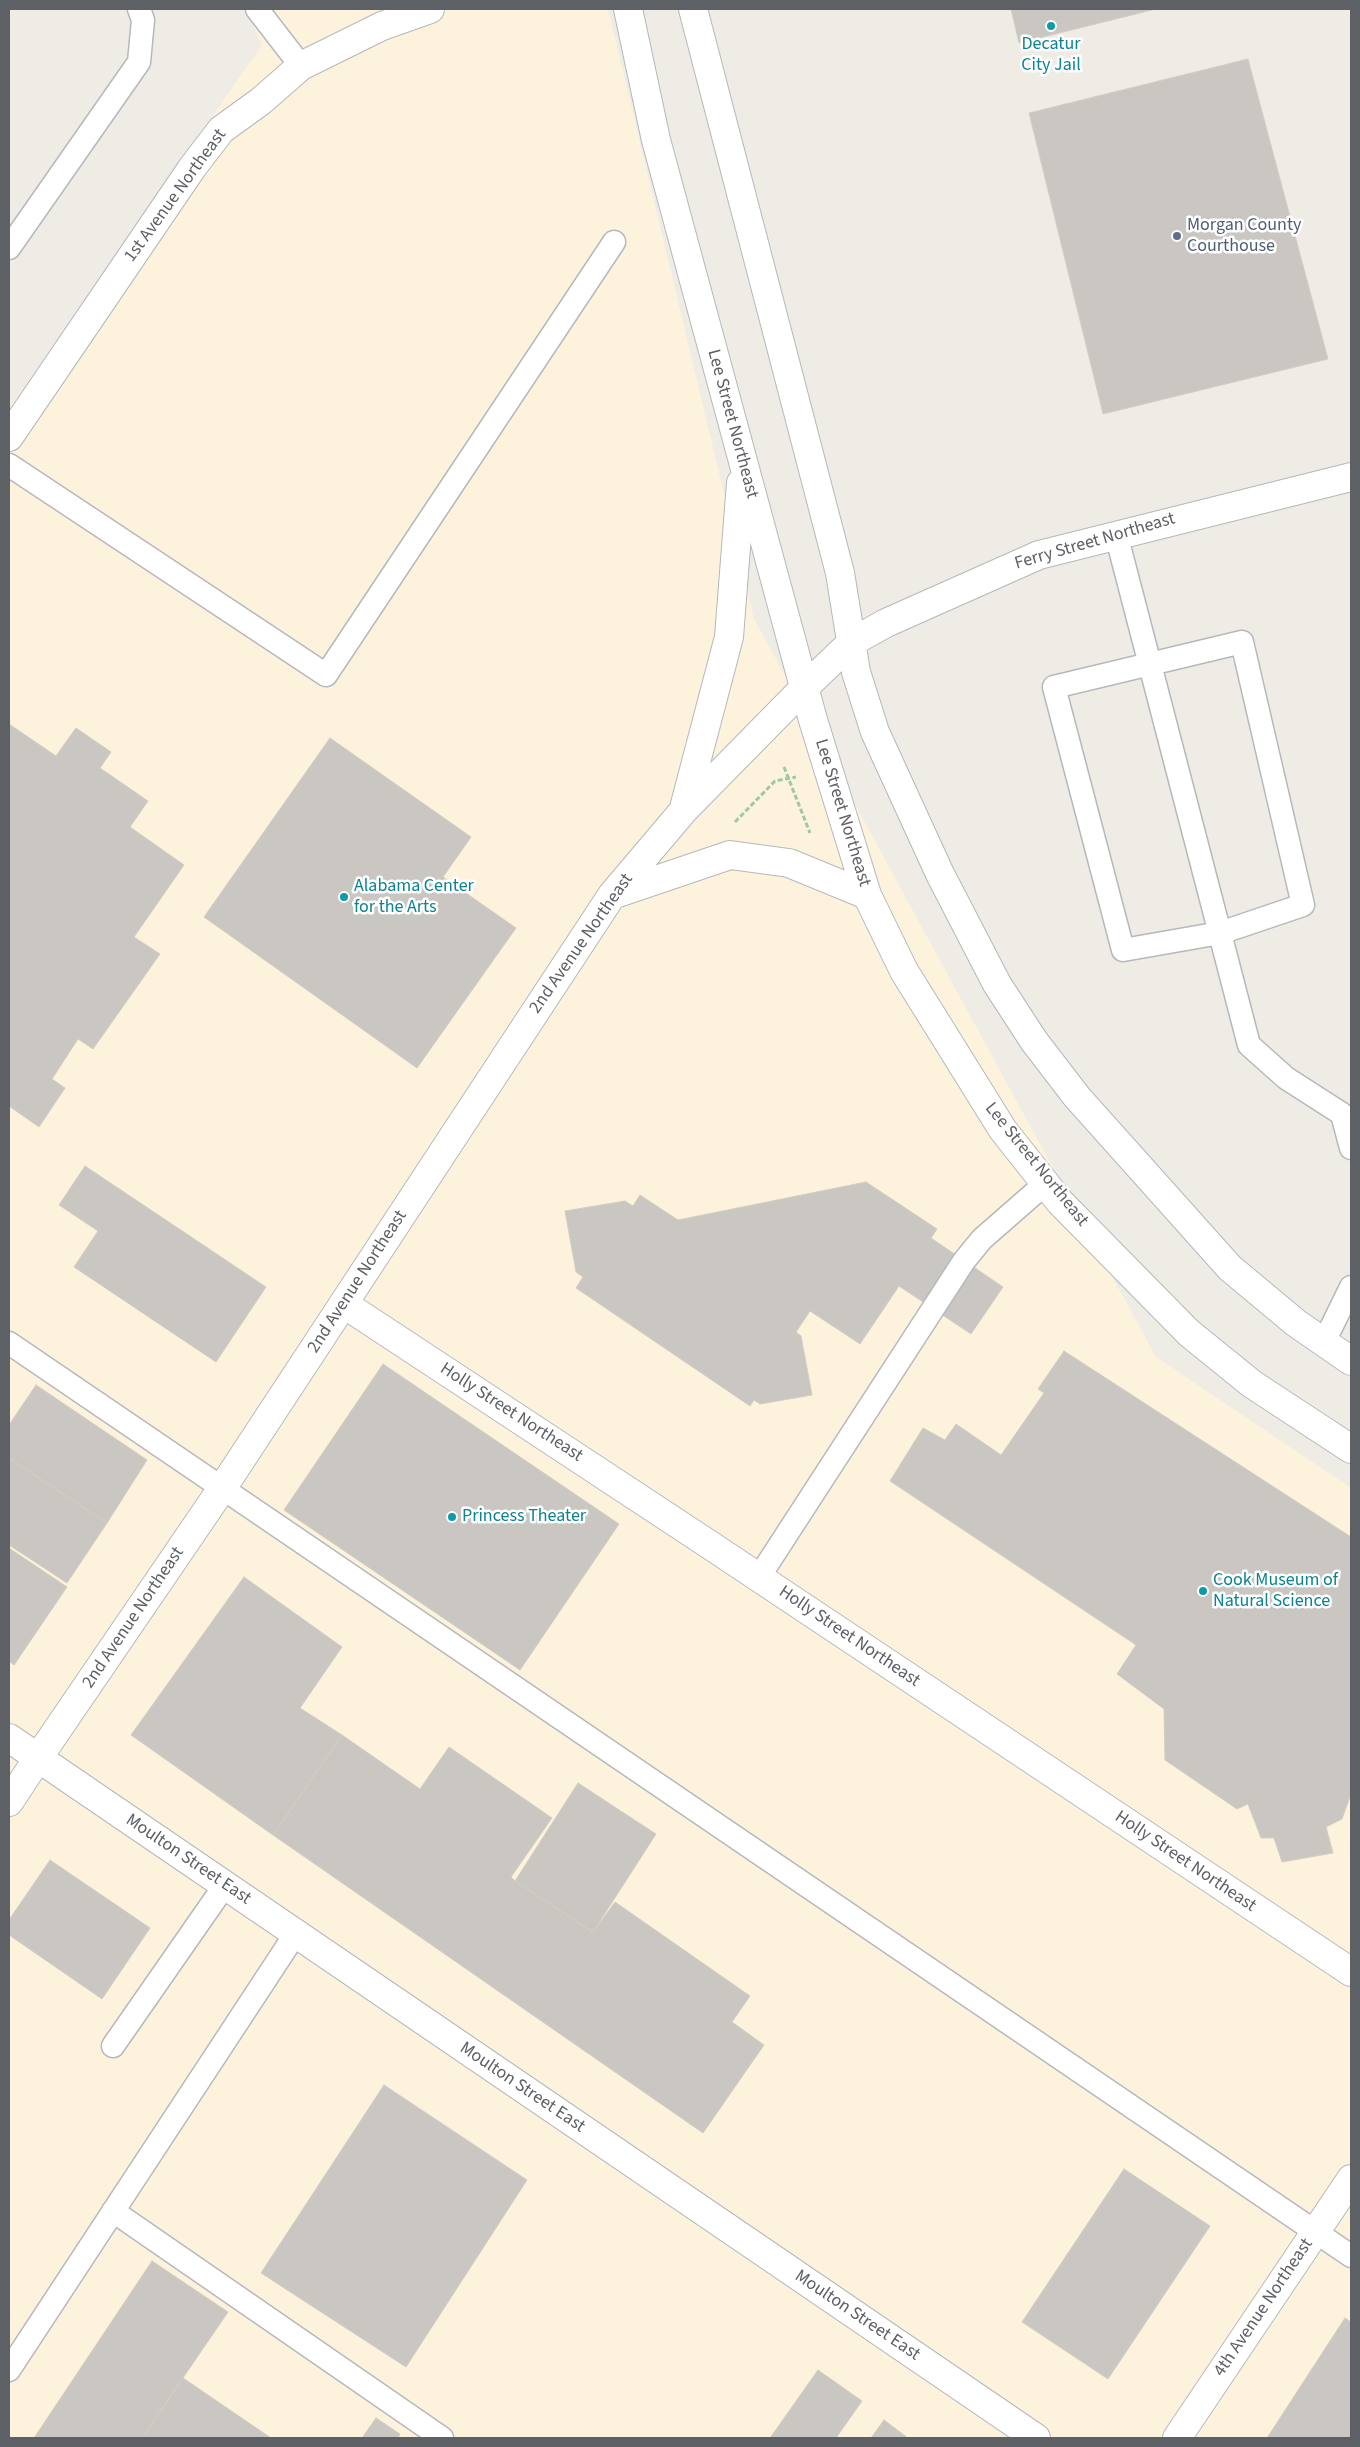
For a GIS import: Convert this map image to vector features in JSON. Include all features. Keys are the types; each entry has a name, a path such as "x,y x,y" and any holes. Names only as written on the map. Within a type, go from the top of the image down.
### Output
{"street":[{"name":"1st Avenue Northeast","path":"9,437 192,168 221,130 261,102 301,66 382,26 430,9"},
{"name":"Lee Street Northeast","path":"628,9 656,140 742,464 813,720 867,895 904,971 958,1062 1003,1130 1060,1202 1189,1333 1252,1384 1351,1449"},
{"path":"693,9 840,573 856,672 879,741 967,930 997,984 1034,1041 1076,1096 1230,1268 1296,1323 1351,1361"},
{"path":"684,810 729,637 742,464"},
{"name":"Ferry Street Northeast","path":"805,686 852,642 886,623 1005,568 1039,555 1116,534 1351,478"},
{"name":"2nd Avenue Northeast","path":"9,1802 223,1487 612,895 684,810 805,686"},
{"path":"612,895 730,855 789,863 867,895"},
{"name":"Holly Street Northeast","path":"344,1304 750,1571 1351,1972"},
{"name":"Moulton Street East","path":"9,1738 1036,2438"},
{"name":"4th Avenue Northeast","path":"1176,2438 1351,2179"}],"lane":[{"path":"9,248 139,62 143,20 139,9"},
{"path":"257,9 301,66"},
{"path":"9,465 326,675 614,242"},
{"path":"1116,534 1249,1045 1286,1078 1342,1114 1351,1148"},
{"path":"1242,642 1303,905 1220,933 1123,950 1054,687 1242,642"},
{"path":"750,1571 964,1261 982,1239 1046,1183"},
{"path":"1324,1342 1351,1288"},
{"path":"9,1343 1351,2256"},
{"path":"113,2046 225,1885"},
{"path":"9,2370 296,1934"},
{"path":"113,2211 442,2438"}],"path":[{"path":"784,767 810,835"},
{"path":"734,823 775,780 796,777"}],"shaded area":[{"path":"246,9 608,9 754,619 1156,1357 1351,1488 1351,2438 9,2438 9,409 262,45"}],"building":[{"name":"Decatur City Jail","path":"1011,9 1156,9 1019,43"},
{"name":"Morgan County Courthouse","path":"1248,59 1328,359 1103,414 1029,113"},
{"path":"9,724 56,756 76,728 111,752 100,768 148,801 130,827 184,865 134,937 160,954 93,1049 78,1039 52,1079 65,1088 39,1127 9,1106"},
{"name":"Alabama Center for the Arts","path":"330,738 471,837 443,877 516,928 417,1068 204,917"},
{"path":"85,1166 266,1287 216,1362 74,1267 98,1231 59,1205"},
{"path":"866,1182 937,1229 931,1238 1003,1287 971,1334 899,1286 860,1344 810,1311 796,1332 801,1336 812,1395 760,1404 754,1400 750,1406 576,1288 583,1277 576,1272 565,1211 625,1201 633,1206 640,1195 678,1220"},
{"name":"Cook Museum of Natural Science","path":"1064,1351 1351,1537 1351,1794 1342,1819 1326,1827 1333,1853 1282,1862 1274,1838 1261,1838 1248,1804 1237,1809 1165,1760 1164,1709 1117,1674 1136,1645 890,1481 923,1428 945,1440 956,1424 1001,1455 1044,1393 1038,1389"},
{"name":"Princess Theater","path":"383,1364 619,1524 520,1670 284,1510"},
{"path":"36,1385 147,1460 107,1523 9,1458 9,1425"},
{"path":"9,1458 107,1523 67,1583 9,1545"},
{"path":"9,1548 67,1587 14,1665 9,1661"},
{"path":"244,1577 342,1647 300,1708 342,1735 273,1835 131,1735"},
{"path":"342,1735 420,1789 449,1747 552,1818 511,1877 515,1881 593,1932 615,1902 750,1996 732,2022 764,2045 703,2133 273,1835"},
{"path":"578,1783 656,1834 593,1932 515,1881"},
{"path":"50,1860 150,1928 102,1999 9,1935 9,1920"},
{"path":"384,2085 527,2180 406,2367 261,2273"},
{"path":"1124,2169 1210,2226 1108,2379 1022,2322"},
{"path":"152,2261 228,2312 142,2438 34,2438"},
{"path":"1345,2318 1351,2322 1351,2438 1267,2438"},
{"path":"818,2370 862,2401 836,2438 770,2438"},
{"path":"183,2378 271,2438 142,2438"},
{"path":"376,2418 400,2434 398,2438 362,2438"},
{"path":"884,2420 908,2438 871,2438"}],"place":[{"name":"Decatur City Jail","path":"1051,26"},
{"name":"Morgan County Courthouse","path":"1177,236"},
{"name":"Alabama Center for the Arts","path":"344,897"},
{"name":"Princess Theater","path":"452,1517"},
{"name":"Cook Museum of Natural Science","path":"1203,1591"}]}
